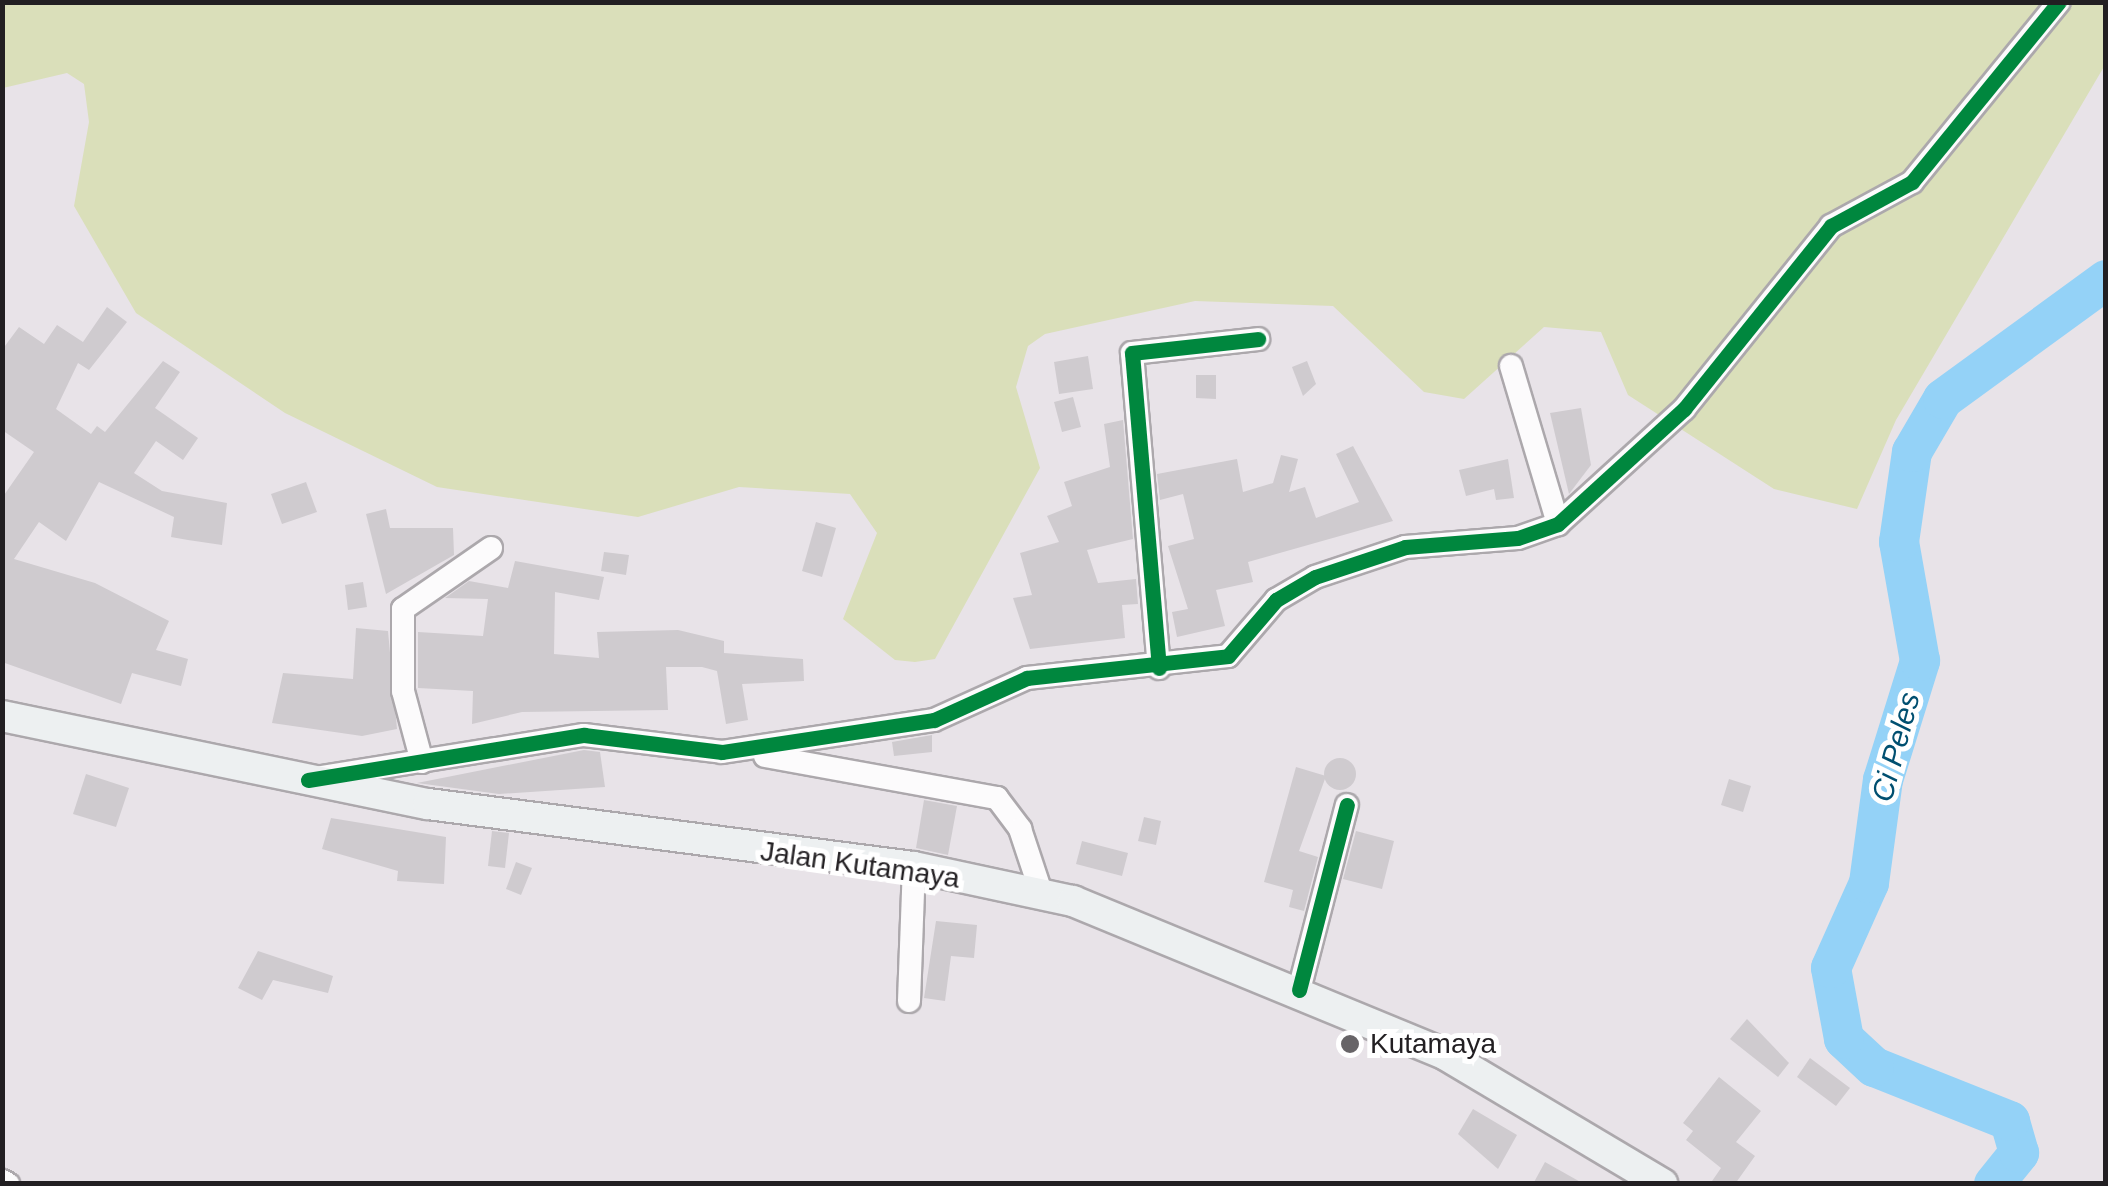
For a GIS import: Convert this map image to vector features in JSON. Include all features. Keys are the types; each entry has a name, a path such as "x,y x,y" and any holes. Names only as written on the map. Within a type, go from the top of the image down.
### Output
{"main road":[{"name":"Jalan Kutamaya","path":"2,716 428,804 914,867 1042,895 1298,990 1446,1055 1662,1184"}],"street":[{"path":"722,752 934,720 1027,678 1159,668 1228,656 1276,600 1315,577 1405,547 1518,538 1558,524 1684,409 1830,226 1912,182 2059,2"},
{"path":"1159,668 1132,353 1258,339"},
{"path":"1511,366 1558,524"},
{"path":"422,762 403,691 403,609 491,548"},
{"path":"308,780 618,734 998,798 1020,829 1042,895"},
{"path":"1298,990 1347,805"},
{"path":"909,1000 914,867"}],"green space":[{"path":"3,2 2106,3 2105,65 1896,420 1857,509 1774,489 1628,395 1601,332 1544,327 1464,399 1424,392 1333,306 1195,301 1045,334 1028,346 1016,387 1040,468 935,659 915,662 895,660 843,619 877,533 850,494 739,487 638,517 437,487 285,413 136,313 74,206 89,122 84,84 67,73 3,88"}],"building":[{"path":"107,307 127,322 89,370 78,363 56,409 91,434 97,426 105,432 163,361 180,372 155,408 198,438 183,460 156,441 134,473 162,491 227,503 222,545 188,540 171,537 174,517 99,482 66,541 39,522 14,559 95,583 169,621 156,650 188,659 181,686 132,673 121,704 2,662 2,498 34,452 2,430 2,350 19,327 44,344 57,325 83,342"},
{"path":"1088,356 1093,389 1059,394 1054,362"},
{"path":"1307,361 1316,384 1303,396 1292,367"},
{"path":"1196,375 1216,375 1216,399 1196,398"},
{"path":"1073,397 1081,427 1062,432 1054,402"},
{"path":"1581,408 1591,465 1569,494 1550,413"},
{"path":"1123,420 1133,539 1087,550 1098,583 1136,579 1138,604 1122,605 1125,638 1030,649 1013,598 1032,595 1020,553 1059,542 1047,516 1072,506 1064,482 1110,467 1104,424"},
{"path":"1353,446 1393,521 1248,562 1253,582 1216,590 1225,626 1177,637 1172,612 1188,609 1168,546 1194,539 1183,494 1160,500 1157,474 1237,459 1243,492 1273,483 1281,455 1298,459 1289,492 1305,487 1316,518 1359,502 1336,454"},
{"path":"1508,459 1514,498 1496,500 1494,489 1466,496 1459,470"},
{"path":"306,482 317,512 282,524 271,494"},
{"path":"386,509 390,528 453,528 454,555 386,594 366,514"},
{"path":"816,522 836,528 822,577 802,571"},
{"path":"604,552 629,555 626,575 601,571"},
{"path":"515,561 604,577 599,600 555,592 554,654 599,658 597,632 678,630 724,641 724,653 803,659 804,681 742,684 748,720 726,724 717,671 666,667 668,710 522,712 472,724 473,691 418,688 418,632 483,636 488,599 445,598 469,581 508,588"},
{"path":"363,582 367,607 348,610 345,585"},
{"path":"356,628 388,631 397,729 362,736 272,723 283,673 353,679"},
{"path":"932,735 932,752 894,756 892,742"},
{"path":"584,750 600,752 605,787 499,794 417,783"},
{"path":"1340,758 1352,762 1356,774 1352,786 1340,790 1328,786 1324,774 1328,762"},
{"path":"1296,767 1326,776 1299,851 1318,857 1304,911 1289,907 1293,890 1264,882"},
{"path":"86,774 129,788 116,827 73,814"},
{"path":"1729,779 1751,786 1743,812 1721,805"},
{"path":"924,800 957,806 948,855 916,848"},
{"path":"1144,817 1161,821 1156,845 1138,841"},
{"path":"331,818 446,837 444,884 397,881 398,871 322,849"},
{"path":"492,831 509,833 505,868 488,866"},
{"path":"1356,831 1394,841 1382,889 1343,879"},
{"path":"1082,841 1128,853 1122,876 1076,864"},
{"path":"516,862 532,868 521,895 506,889"},
{"path":"936,921 977,925 974,958 951,956 945,1001 924,998"},
{"path":"258,951 333,976 328,993 273,980 262,1000 238,988"},
{"path":"1747,1019 1789,1063 1778,1077 1730,1039"},
{"path":"1810,1058 1850,1088 1836,1106 1797,1077"},
{"path":"1719,1077 1761,1111 1736,1142 1755,1156 1735,1184 1710,1184 1721,1168 1686,1140 1693,1131 1683,1123"},
{"path":"1473,1109 1517,1135 1498,1169 1458,1134"},
{"path":"1545,1162 1584,1184 1533,1184"}],"waterway":[{"name":"Ci Peles","path":"1994,1184 2019,1153 2010,1121 1874,1067 1844,1039 1831,968 1869,883 1883,780 1920,661 1899,542 1912,452 1943,399 2106,280"}],"cycle path":[{"path":"308,780 584,735 722,752 934,720 1027,678 1228,656 1276,600 1315,577 1405,547 1518,538 1558,524 1684,409 1831,226 1912,182 2059,2"},
{"path":"1159,668 1132,353 1258,339"},
{"path":"1299,990 1347,805"}],"place":[{"name":"Kutamaya","path":"1350,1044"}]}
